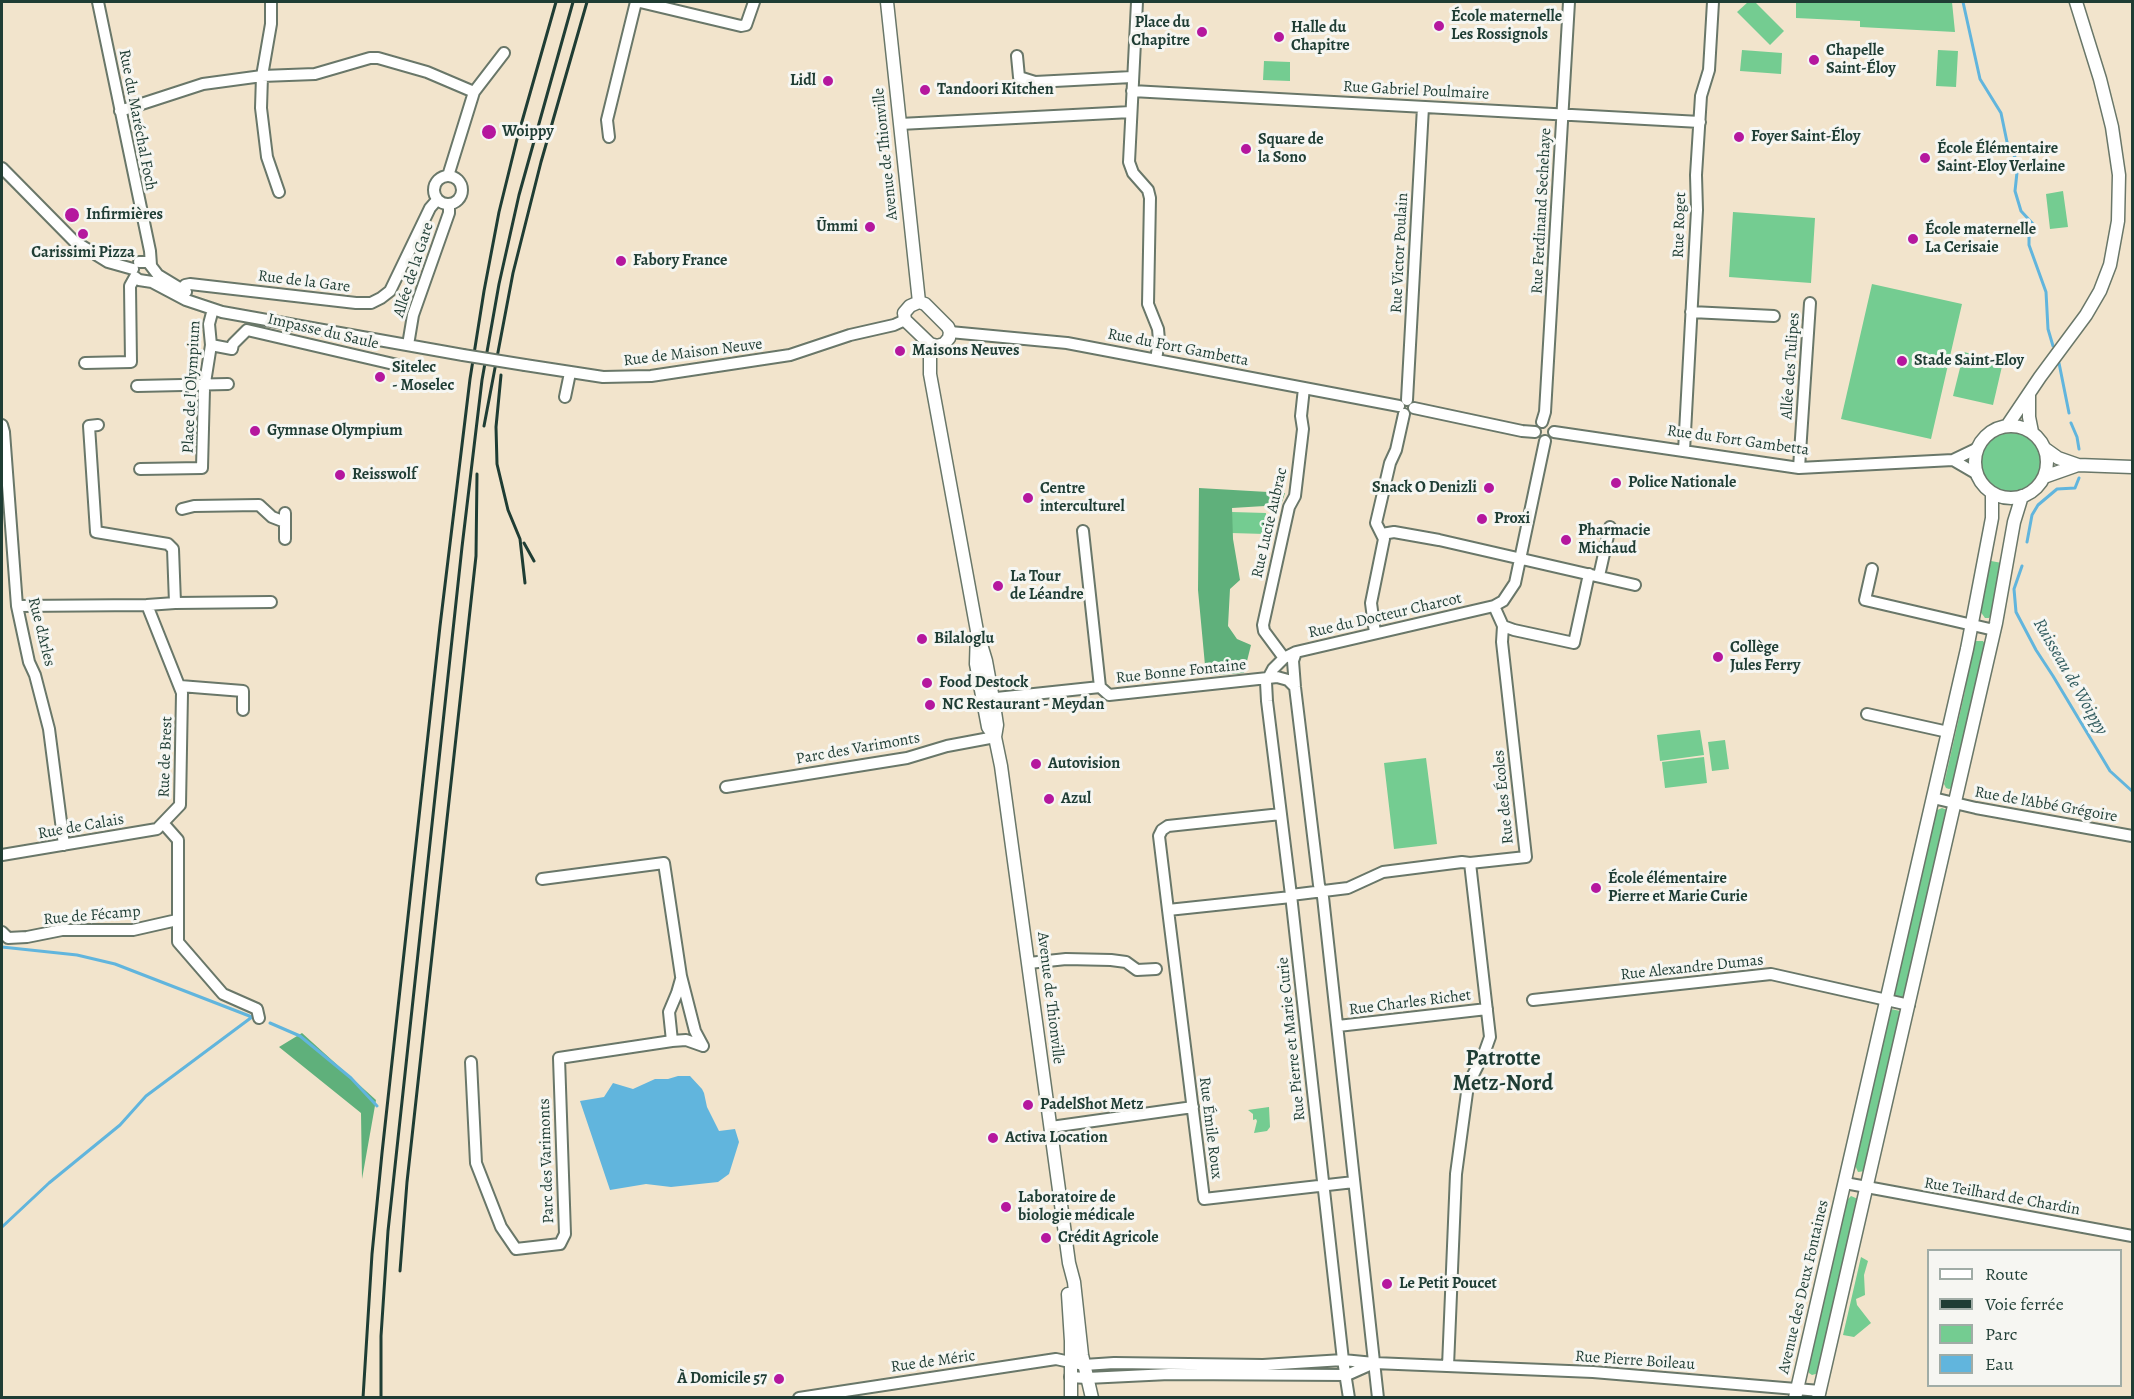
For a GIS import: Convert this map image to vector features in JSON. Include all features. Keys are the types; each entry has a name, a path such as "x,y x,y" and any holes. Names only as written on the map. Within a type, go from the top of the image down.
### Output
{"main road":[{"name":"Avenue de Thionville","path":"886,2 919,302"},
{"path":"2007,426 2086,315 2100,291 2110,265 2118,221 2119,175 2112,127 2076,2"},
{"path":"919,302 925,304 948,327 950,332 944,344 937,346 930,344 905,320 904,313 910,306 919,302"},
{"name":"Avenue de Thionville","path":"930,344 930,374 977,631 976,664 988,699 988,726 995,737 1001,766 1084,1365 1093,1378 1092,1397"},
{"path":"2029,395 2032,432 2044,448 2058,458 2078,465 2133,467"},
{"path":"2032,432 2024,428 2007,426 1989,433 1975,456 1977,474 1983,485 1992,493 2003,497 2022,496 2035,489 2044,477 2047,468 2044,448"},
{"path":"2044,477 2078,465"},
{"name":"Avenue des Deux Fontaines","path":"1796,1393 1972,625 1992,518 1992,493"},
{"path":"1819,1394 1994,630 2014,522 2022,496"},
{"name":"Avenue de Thionville","path":"1069,1263 1071,1398"}],"street":[{"name":"Rue du Maréchal Foch","path":"98,2 152,267"},
{"path":"271,2 269,41 262,76 261,108 267,157 279,192"},
{"path":"609,137 607,120 638,2 741,26 746,25 754,2"},
{"path":"1137,2 1129,162 1133,173 1149,190 1148,304 1158,329 1156,360"},
{"name":"Rue Ferdinand Sechehaye","path":"1542,422 1545,412 1569,2"},
{"name":"Rue Roget","path":"1684,451 1698,210 1696,176 1701,96 1709,70 1713,2"},
{"path":"448,176 474,92 504,53"},
{"path":"1017,56 1019,77 1035,82 1132,77"},
{"path":"120,111 203,84 262,76 315,74 370,58 378,58 427,72 474,92"},
{"name":"Rue Gabriel Poulmaire","path":"1132,91 1700,122"},
{"name":"Rue Victor Poulain","path":"1375,633 1371,603 1383,545 1382,534 1376,523 1406,407 1423,107"},
{"path":"900,124 1131,112"},
{"path":"2,168 74,242 108,262 122,267 152,276 152,267"},
{"path":"448,176 458,181 462,190 458,200 449,204 437,200 434,192 435,184 441,178 448,176"},
{"name":"Rue de la Gare","path":"182,289 185,285 190,284 371,303 390,291 430,208 437,200"},
{"name":"Allée de la Gare","path":"408,345 413,315 449,213 449,204"},
{"path":"138,272 147,244"},
{"path":"85,363 131,362 130,286 145,261 164,279 182,289 199,304"},
{"path":"138,272 186,300 213,309 408,345"},
{"name":"Allée des Tulipes","path":"1799,468 1810,303"},
{"name":"Place de l'Olympium","path":"140,469 202,468 204,384 211,345 209,324 213,309"},
{"path":"1691,312 1774,316"},
{"name":"Rue de Maison Neuve","path":"408,345 570,373 628,377 790,355 905,320"},
{"name":"Impasse du Saule","path":"211,345 232,349 233,344 247,330 402,366"},
{"name":"Rue du Fort Gambetta","path":"950,332 1066,343 1535,432"},
{"path":"565,397 570,373"},
{"path":"137,386 228,384"},
{"name":"Rue Lucie Aubrac","path":"1284,658 1264,631 1263,625 1289,507 1295,496 1304,429 1301,416 1305,388"},
{"path":"1542,422 1551,424 1554,432 1553,437 1545,441 1539,440 1535,432 1537,426 1542,422"},
{"name":"Rue d'Arles","path":"2,425 17,606 29,662 35,675 49,729 64,845"},
{"path":"98,425 89,426 96,532 168,544 173,549 175,603"},
{"name":"Rue du Fort Gambetta","path":"1554,432 1799,468 1953,460 1978,448"},
{"path":"1494,606 1503,601 1515,583 1545,441"},
{"path":"1953,460 1977,474"},
{"path":"182,509 194,506 259,505 272,517 285,518 285,539"},
{"path":"1503,626 1574,643 1610,527"},
{"path":"1083,531 1100,687"},
{"path":"1382,534 1389,531 1520,557 1635,585"},
{"path":"1872,569 1865,600 1994,630"},
{"path":"17,606 272,602"},
{"name":"Rue de Brest","path":"147,605 182,693 180,805 163,823"},
{"name":"Rue du Docteur Charcot","path":"1284,658 1296,652 1494,606"},
{"name":"Rue des Écoles","path":"1470,863 1526,857 1502,642 1503,626 1494,606"},
{"path":"1296,652 1293,661 1295,687 1338,1026 1378,1398"},
{"path":"1268,677 1284,658"},
{"path":"1268,677 1288,680 1295,687"},
{"name":"Rue Bonne Fontaine","path":"988,699 1100,687 1109,695 1268,677"},
{"name":"Rue Pierre et Marie Curie","path":"1268,677 1265,687 1349,1398"},
{"path":"180,686 243,692 243,710"},
{"path":"1867,714 1948,732"},
{"name":"Parc des Varimonts","path":"726,788 907,758 947,746 995,737"},
{"path":"1933,798 1955,802"},
{"name":"Rue de l'Abbé Grégoire","path":"1955,802 1976,808 2133,836"},
{"name":"Rue Émile Roux","path":"1281,814 1168,826 1159,836 1204,1199 1354,1182"},
{"path":"163,823 178,840 178,942 223,994 257,1009 259,1018"},
{"name":"Rue de Calais","path":"2,855 157,829 163,823"},
{"path":"1168,910 1356,886 1383,872 1462,862 1470,863 1490,1037 1468,1085 1456,1174 1448,1366"},
{"name":"Parc des Varimonts","path":"471,1062 476,1163 501,1227 516,1249 560,1244 565,1234 559,1058 672,1041 686,1040 703,1046 695,1031 681,976 664,863 542,879"},
{"name":"Rue de Fécamp","path":"5,935 27,937 62,930 133,930 177,920"},
{"path":"1029,963 1111,960 1126,962 1137,970 1156,969"},
{"name":"Rue Alexandre Dumas","path":"1533,1000 1771,974 1887,1001"},
{"name":"Parc des Varimonts","path":"672,1041 669,1012 681,976"},
{"path":"1887,1001 1909,1005"},
{"name":"Rue Charles Richet","path":"1338,1026 1487,1009"},
{"path":"1051,1127 1193,1107"},
{"name":"Avenue des Deux Fontaines","path":"1845,1184 1867,1188"},
{"name":"Rue Teilhard de Chardin","path":"1867,1188 2133,1236"},
{"name":"Rue de Méric","path":"800,1398 1056,1359 1084,1365"},
{"name":"Rue Pierre Boileau","path":"1084,1365 1114,1363 1263,1365 1343,1360 1593,1372 1819,1394"},
{"name":"Rue Pierre Boileau","path":"1070,1377 1169,1374 1347,1375 1374,1363"}],"green space":[{"path":"1748,2 1755,2 1784,31 1770,45 1737,12"},
{"path":"1796,2 1952,2 1955,32 1860,27 1860,21 1796,18"},
{"path":"1742,50 1782,53 1781,74 1740,71"},
{"path":"1938,50 1958,51 1956,87 1936,86"},
{"path":"1264,61 1290,62 1290,81 1263,80"},
{"path":"2063,191 2068,227 2050,229 2046,194"},
{"path":"1733,212 1815,218 1811,283 1729,277"},
{"name":"Stade Saint-Eloy","path":"1872,284 1962,304 1931,439 1841,419"},
{"path":"1964,352 2003,362 1993,405 1953,396"},
{"path":"2005,433 2017,433 2028,438 2036,446 2041,463 2039,475 2028,488 2017,493 2005,493 1994,488 1986,480 1981,469 1981,457 1986,446 1994,438"},
{"path":"1199,488 1285,493 1281,505 1232,508 1233,539 1240,580 1230,589 1228,626 1237,639 1251,645 1244,673 1206,676 1198,590"},
{"path":"1232,512 1266,513 1265,534 1231,533"},
{"path":"1991,561 2002,563 1992,614 1989,618 1985,618 1980,611"},
{"path":"1983,641 1985,644 1952,788 1949,789 1944,784 1965,691 1973,643"},
{"path":"1700,730 1704,755 1660,761 1657,735"},
{"path":"1725,740 1729,769 1712,771 1708,742"},
{"path":"1704,757 1707,783 1665,788 1662,762"},
{"path":"1426,758 1437,844 1394,849 1384,763"},
{"path":"1942,808 1948,813 1905,997 1893,996 1935,811"},
{"path":"1891,1009 1900,1011 1902,1014 1865,1171 1858,1172 1854,1163"},
{"path":"302,1033 376,1100 362,1179 361,1113 279,1047"},
{"path":"1269,1107 1270,1127 1267,1131 1254,1133 1257,1121 1253,1120 1253,1114 1248,1110"},
{"path":"1851,1196 1858,1199 1819,1373 1812,1375 1807,1368 1846,1201"},
{"path":"1861,1257 1868,1261 1864,1275 1865,1295 1856,1299 1857,1305 1871,1323 1854,1337 1843,1335"}],"water":[{"path":"690,1076 702,1089 707,1107 719,1131 735,1129 739,1142 729,1174 718,1182 671,1187 646,1184 610,1190 580,1101 604,1097 613,1083 633,1089 655,1079"}],"waterway":[{"name":"Ruisseau de Woippy","path":"1963,2 1980,79 2001,113 2007,142 2018,163 2015,191 2021,211 2033,224 2029,245 2046,292 2048,329 2053,346"},
{"name":"Ruisseau de Woippy","path":"2059,363 2069,413"},
{"name":"Ruisseau de Woippy","path":"2071,423 2079,449"},
{"name":"Ruisseau de Woippy","path":"2027,542 2032,515 2038,505 2057,489 2075,488 2079,478"},
{"name":"Ruisseau de Woippy","path":"2022,566 2014,589 2016,612 2036,650 2110,771 2132,791"},
{"path":"2,947 77,955 115,964 252,1017"},
{"path":"2,1227 49,1183 120,1125 146,1096 252,1017"},
{"path":"270,1023 300,1036 351,1078 377,1106"}],"railway":[{"path":"363,1398 372,1254 382,1153 440,626 470,379 499,212 556,2"},
{"path":"381,1398 381,1336 388,1231 482,380 499,284 519,195 573,2"},
{"path":"484,426 513,273 541,162 587,2"},
{"path":"501,375 496,427 497,464 508,510 520,539 525,583"},
{"path":"400,1271 407,1182 476,556 477,474"},
{"path":"524,543 534,561"}],"place":[{"name":"École maternelle Les Rossignols","path":"1439,26"},
{"name":"Place du Chapitre","path":"1202,32"},
{"name":"Halle du Chapitre","path":"1279,37"},
{"name":"Chapelle Saint-Éloy","path":"1814,60"},
{"name":"Lidl","path":"828,81"},
{"name":"Tandoori Kitchen","path":"925,90"},
{"name":"Woippy","path":"489,132"},
{"name":"Foyer Saint-Éloy","path":"1739,137"},
{"name":"Square de la Sono","path":"1246,149"},
{"name":"École Élémentaire Saint-Eloy Verlaine","path":"1925,158"},
{"name":"Infirmières","path":"72,215"},
{"name":"Ūmmi","path":"870,227"},
{"name":"Carissimi Pizza","path":"83,234"},
{"name":"École maternelle La Cerisaie","path":"1913,239"},
{"name":"Fabory France","path":"621,261"},
{"name":"Maisons Neuves","path":"900,351"},
{"name":"Stade Saint-Eloy","path":"1902,361"},
{"name":"Sitelec - Moselec","path":"380,377"},
{"name":"Gymnase Olympium","path":"255,431"},
{"name":"Reisswolf","path":"340,475"},
{"name":"Police Nationale","path":"1616,483"},
{"name":"Snack O Denizli","path":"1489,488"},
{"name":"Centre interculturel","path":"1028,498"},
{"name":"Proxi","path":"1482,519"},
{"name":"Pharmacie Michaud","path":"1566,540"},
{"name":"La Tour de Léandre","path":"998,586"},
{"name":"Bilaloglu","path":"922,639"},
{"name":"Collège Jules Ferry","path":"1718,657"},
{"name":"Food Destock","path":"927,683"},
{"name":"NC Restaurant - Meydan","path":"930,705"},
{"name":"Autovision","path":"1036,764"},
{"name":"Azul","path":"1049,799"},
{"name":"École élémentaire Pierre et Marie Curie","path":"1596,888"},
{"name":"PadelShot Metz","path":"1028,1105"},
{"name":"Activa Location","path":"993,1138"},
{"name":"Laboratoire de biologie médicale","path":"1006,1207"},
{"name":"Crédit Agricole","path":"1046,1238"},
{"name":"Le Petit Poucet","path":"1387,1284"},
{"name":"À Domicile 57","path":"779,1379"}],"district":[{"name":"Patrotte Metz-Nord","path":"1503,1072"}]}
